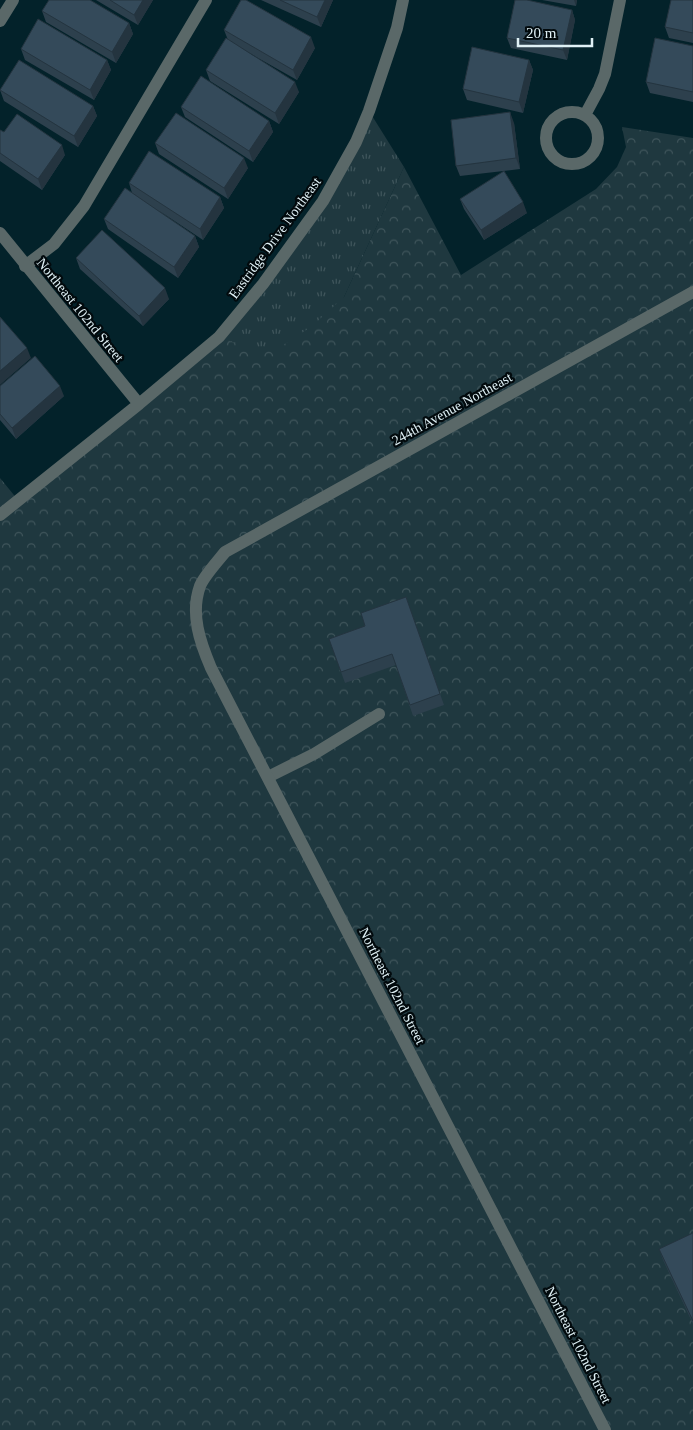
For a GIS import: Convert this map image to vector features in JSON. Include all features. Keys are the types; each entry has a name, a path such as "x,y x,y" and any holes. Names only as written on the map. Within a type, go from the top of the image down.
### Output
{"street":[{"path":"0,21 13,0"},
{"path":"25,266 54,244 84,206 206,0"},
{"name":"Eastridge Drive Northeast","path":"0,515 139,404 219,337 263,284 323,201 356,142 398,28 403,0"},
{"path":"585,115 605,74 620,0"},
{"path":"576,112 585,115 592,120 598,136 594,152 581,163 564,163 557,160 550,154 546,145 547,128 552,120 559,115 576,112"},
{"name":"Northeast 102nd Street","path":"0,234 139,404"},
{"name":"244th Avenue Northeast","path":"225,552 693,292"},
{"name":"Northeast 102nd Street","path":"225,552 200,585 196,611 200,640 212,668 605,1430"},
{"path":"268,777 314,754 379,714"}],"green space":[{"path":"369,111 404,167 344,297 311,327 283,345 258,351 219,337 323,201"},
{"path":"622,127 693,138 693,1430 0,1430 0,515 219,337 344,297 404,167 461,275 596,189 617,167 626,147"},
{"path":"0,478 18,500 0,515"}],"building":[{"path":"49,0 90,0 129,23 112,52 42,11"},
{"path":"110,0 143,0 134,15"},
{"path":"241,0 246,0 311,37 293,70 224,30"},
{"path":"280,0 325,0 317,17"},
{"path":"515,0 527,0 572,10 563,50 507,38"},
{"path":"671,0 693,0 693,33 665,27"},
{"path":"38,19 107,60 90,90 21,49"},
{"path":"226,38 295,82 275,113 206,70"},
{"path":"655,38 693,46 693,92 646,82"},
{"path":"472,47 529,60 519,102 463,89"},
{"path":"19,60 93,106 74,136 0,90"},
{"path":"201,76 269,121 249,151 181,107"},
{"path":"510,112 516,158 456,166 451,120"},
{"path":"176,113 244,158 224,188 155,143"},
{"path":"17,114 62,145 38,179 0,153 0,130 4,132"},
{"path":"149,151 220,197 200,229 129,183"},
{"path":"504,171 523,202 481,230 460,199"},
{"path":"125,188 195,236 174,267 104,219"},
{"path":"102,230 165,288 139,316 76,258"},
{"path":"0,317 27,348 0,371"},
{"path":"35,356 60,386 12,428 0,414 0,386"},
{"path":"406,597 440,694 410,705 392,654 341,672 329,639 365,626 361,613"},
{"path":"693,1233 693,1321 659,1249"}]}
